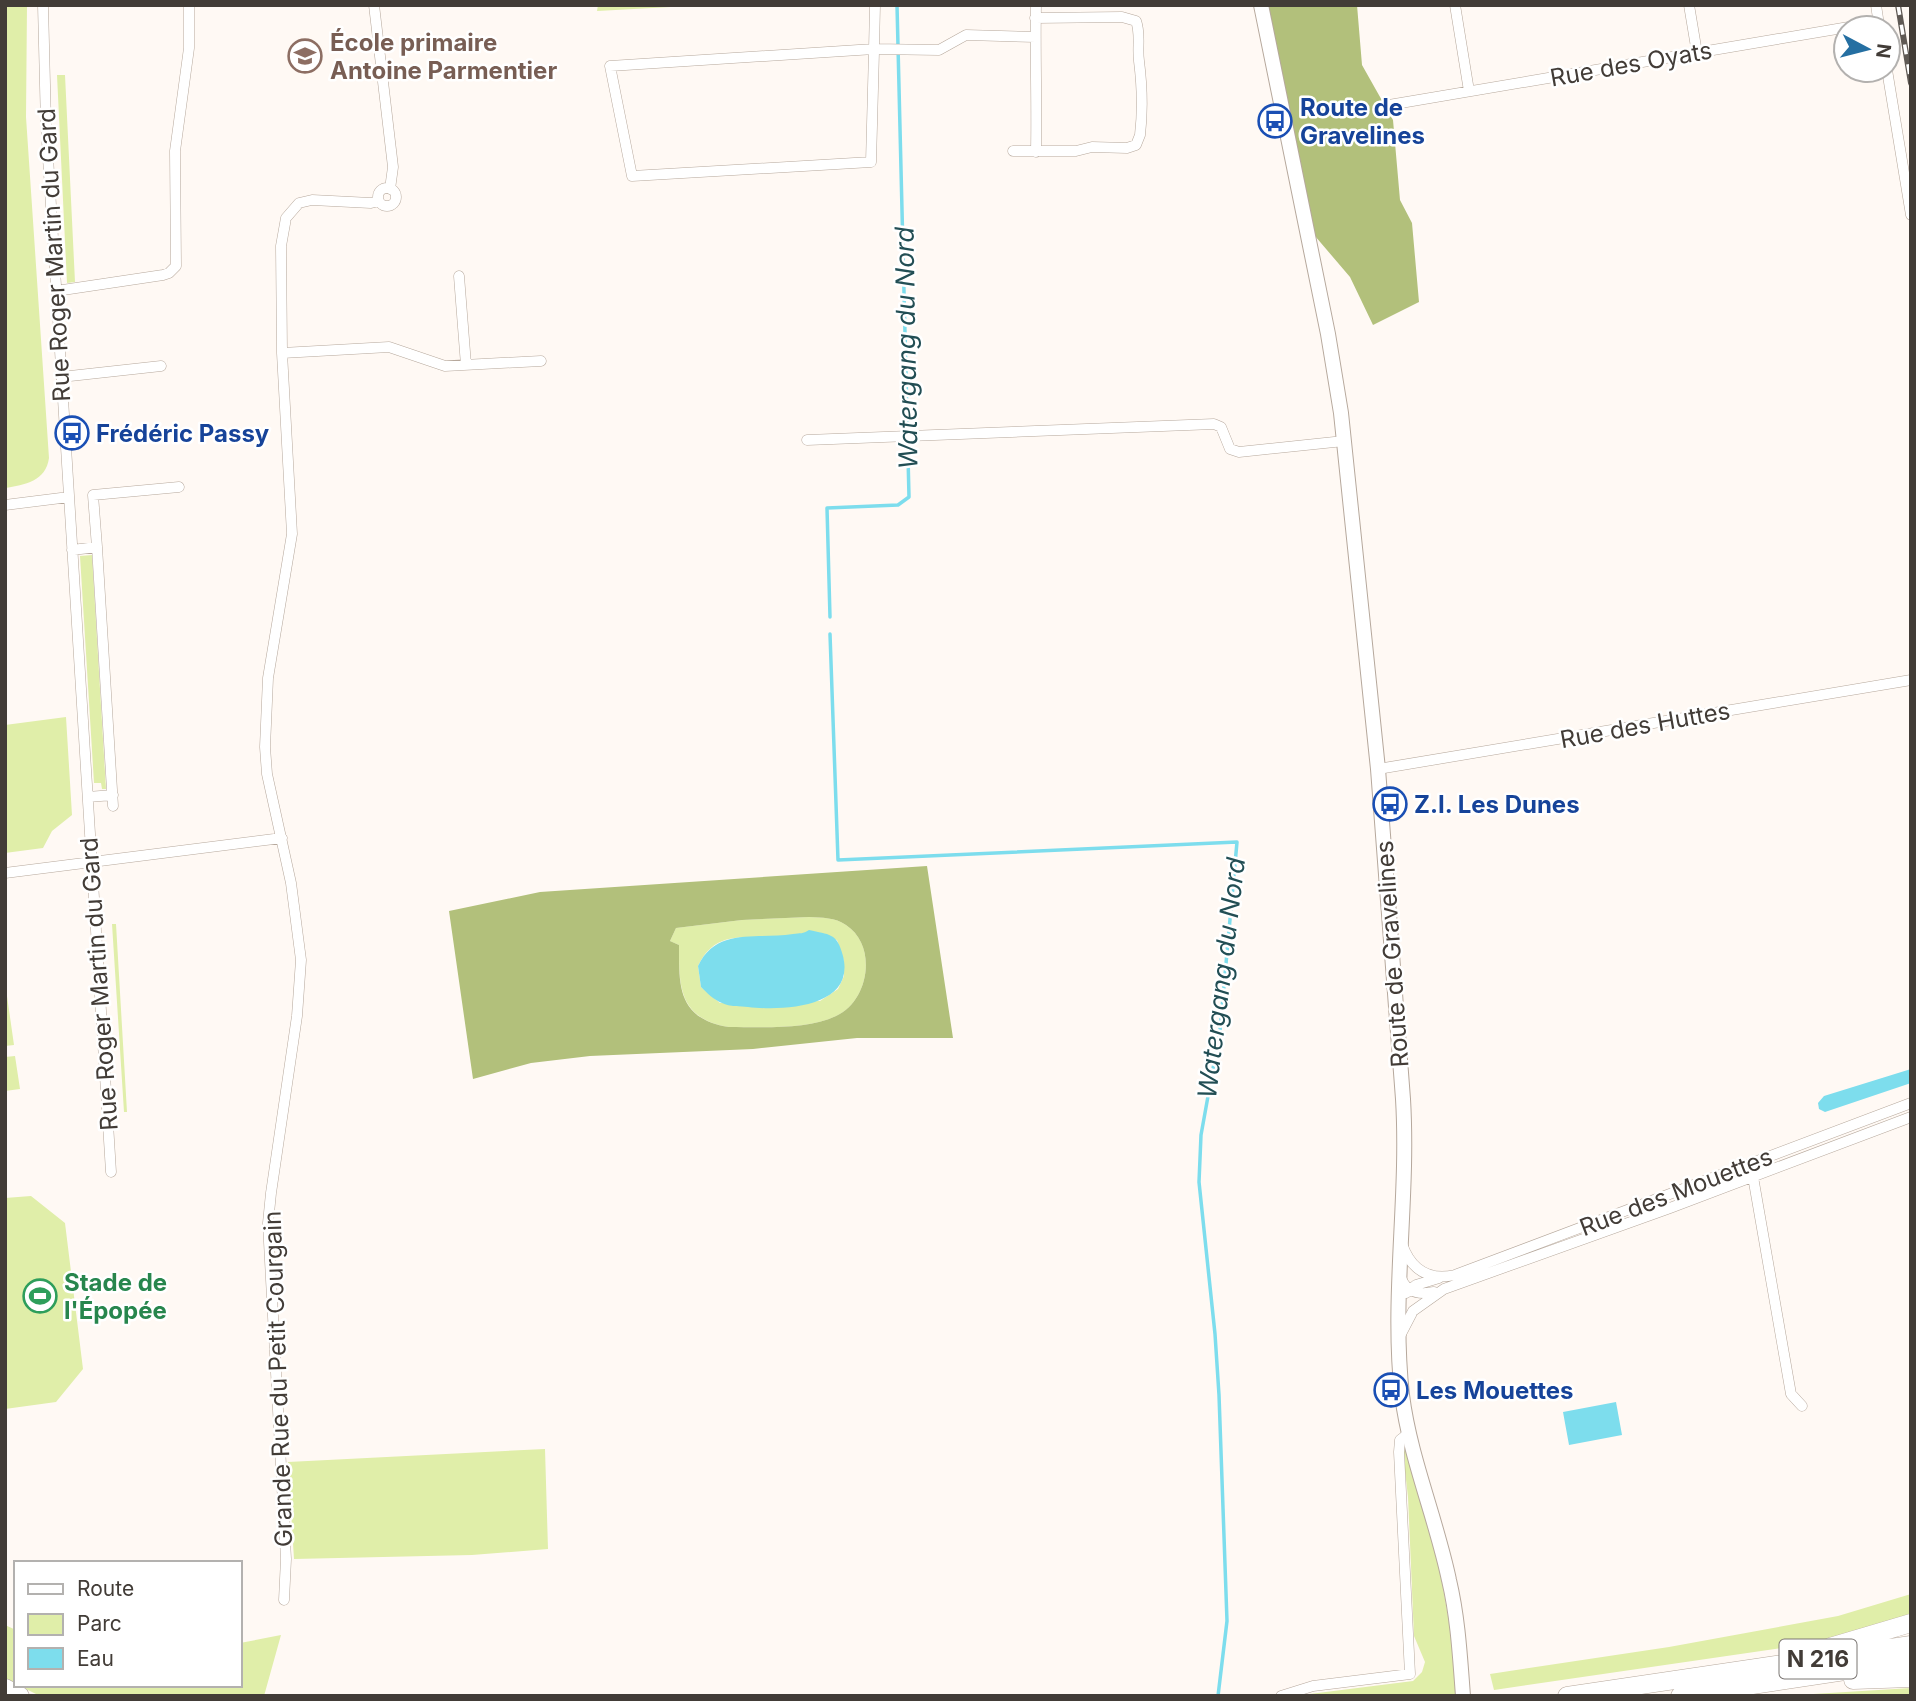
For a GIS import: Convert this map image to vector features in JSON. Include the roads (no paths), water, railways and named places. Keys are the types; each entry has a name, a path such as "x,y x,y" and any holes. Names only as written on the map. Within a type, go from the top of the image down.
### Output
{"highway":[{"path":"1725,1672 1831,1647 1911,1623"},
{"name":"N 216","path":"1567,1696 1911,1645"},
{"name":"N 216","path":"1680,1696 1911,1661"},
{"path":"1815,1676 1845,1681 1911,1678"},
{"path":"5,1688 20,1696"}],"main road":[{"name":"Route de Gravelines","path":"1261,5 1328,334 1345,441 1378,769 1403,1108 1398,1307 1403,1399 1409,1433 1449,1580 1458,1636 1463,1696"}],"street":[{"name":"Rue Roger Martin du Gard","path":"43,5 45,115 111,1172"},
{"path":"56,291 163,275 176,265 175,151 189,48 189,5"},
{"name":"Grande Rue du Petit Courgain","path":"284,1600 286,1559 275,1393 268,1213 297,1016 301,968 295,904 267,774 265,747 268,678 292,534 282,354 281,246 289,213 299,203 308,200 370,204 379,201 380,192 384,189 390,189 393,167 374,5"},
{"path":"875,5 874,49 871,162 632,176 610,66 874,49 939,50 966,35 1035,37"},
{"path":"1035,5 1036,152"},
{"path":"1455,5 1469,91"},
{"path":"1689,5 1697,53"},
{"path":"1013,151 1127,148 1134,146 1140,135 1142,73 1138,60 1136,21 1131,18 1084,16 1071,19 1035,18"},
{"name":"Rue des Oyats","path":"1383,106 1832,32"},
{"path":"1889,84 1911,215"},
{"path":"459,276 466,365"},
{"path":"282,354 389,346 438,365 541,360"},
{"path":"61,377 161,366"},
{"path":"807,440 1214,424 1221,426 1230,449 1239,452 1345,441"},
{"name":"Rue Roger Martin du Gard","path":"113,806 93,495 180,486"},
{"path":"5,505 69,497"},
{"path":"72,550 97,547"},
{"name":"Rue des Huttes","path":"1378,769 1911,680"},
{"path":"88,797 113,795"},
{"path":"5,873 282,838"},
{"name":"Rue des Mouettes","path":"1409,1290 1416,1284 1455,1275 1911,1103"},
{"name":"Rue des Mouettes","path":"1409,1290 1423,1294 1444,1289 1911,1117"},
{"path":"1750,1164 1791,1394 1802,1406"},
{"path":"1400,1238 1407,1256 1415,1265 1426,1274 1439,1278"},
{"path":"1398,1307 1409,1290 1399,1271"},
{"name":"Rue des Mouettes","path":"1398,1341 1404,1324 1413,1311 1444,1289"},
{"path":"1281,1696 1313,1686 1410,1674 1399,1452 1400,1440 1409,1433"}],"water":[{"path":"809,930 831,936 841,948 844,973 839,986 828,996 797,1006 763,1008 719,1002 701,987 698,966 706,953 716,945 739,937 801,933"},
{"path":"1911,1069 1911,1083 1825,1112 1819,1109 1818,1103 1824,1096"},
{"path":"1616,1402 1622,1435 1569,1445 1563,1412"}],"waterway":[{"name":"Watergang du Nord","path":"830,617 827,508 898,505 909,497 897,5"},
{"name":"Watergang du Nord","path":"830,634 838,860 1237,842 1220,1030 1201,1135 1199,1182 1219,1395 1227,1621 1218,1696"}],"railway":[{"path":"1898,5 1911,83"}],"place":[{"name":"École primaire Antoine Parmentier","path":"305,56"},
{"name":"Route de Gravelines","path":"1275,121"},
{"name":"Frédéric Passy","path":"72,433"},
{"name":"Z.I. Les Dunes","path":"1390,804"},
{"name":"Stade de l'Épopée","path":"40,1296"},
{"name":"Les Mouettes","path":"1391,1390"}]}
